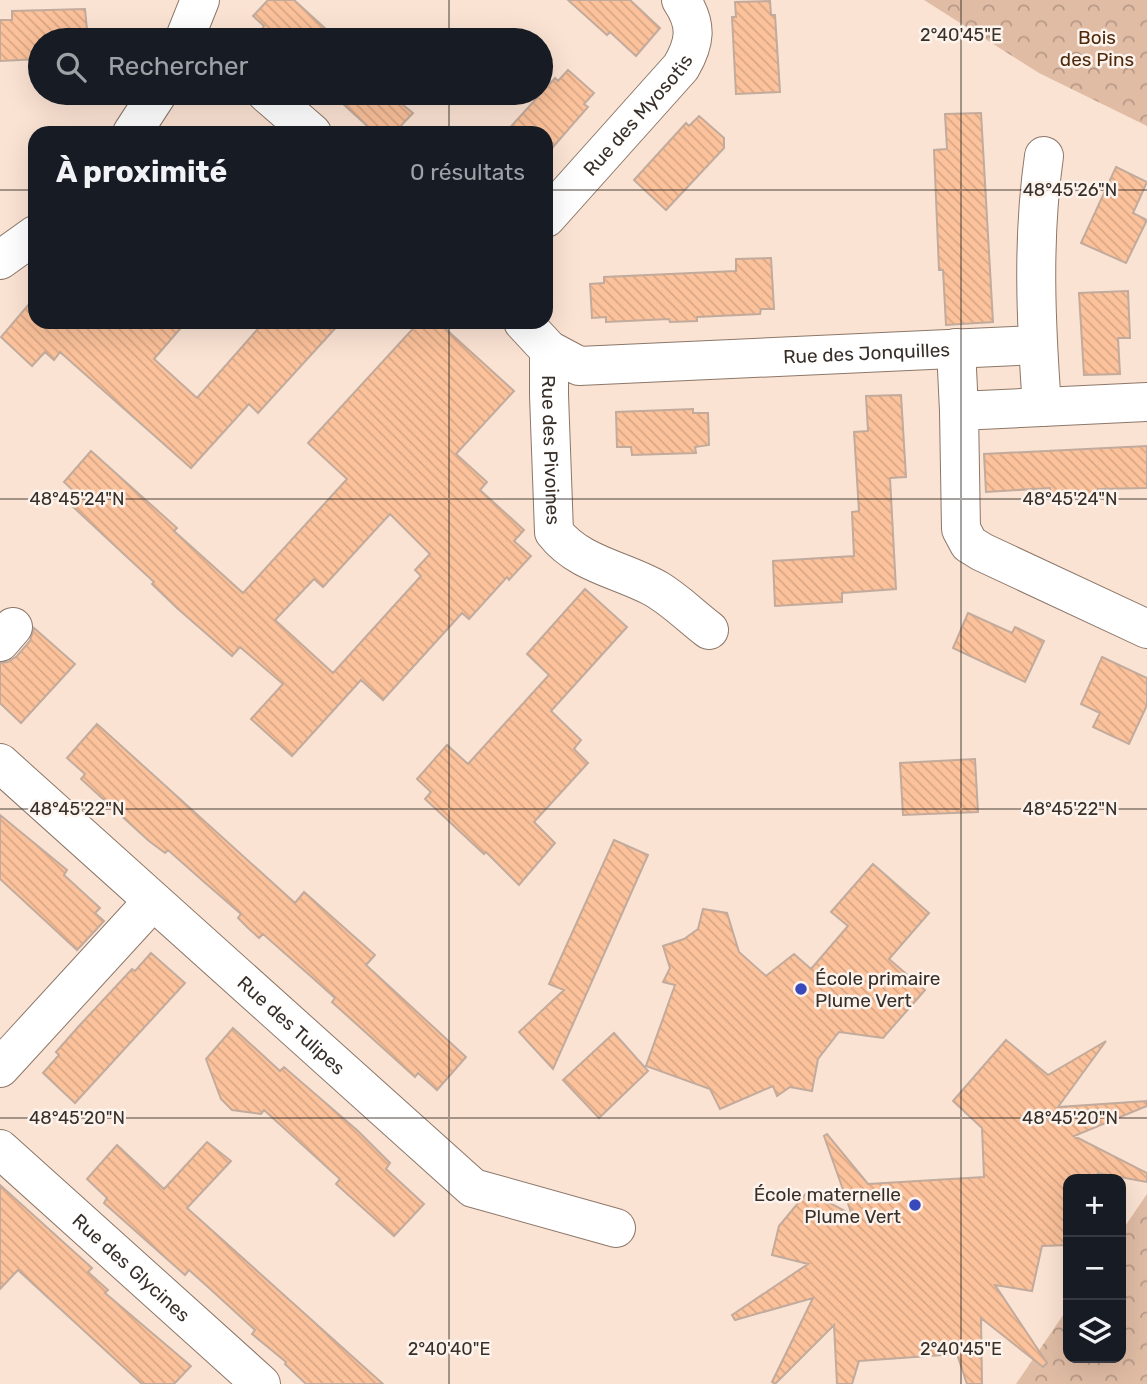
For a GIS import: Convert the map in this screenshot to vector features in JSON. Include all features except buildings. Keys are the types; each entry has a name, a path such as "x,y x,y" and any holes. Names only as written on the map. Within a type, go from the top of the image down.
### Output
{"street":[{"name":"Rue des Myosotis","path":"553,210 681,67 690,51 694,34 690,15 681,0"},
{"path":"137,126 150,105"},
{"path":"280,105 304,126"},
{"path":"1042,407 1037,345 1037,201 1044,156"},
{"path":"0,260 28,241"},
{"name":"Rue des Jonquilles","path":"530,329 549,350 579,366 1037,345"},
{"path":"956,348 961,529 969,544 1147,629"},
{"name":"Rue des Pivoines","path":"549,350 548,395 554,532 565,546 579,555 658,590 709,631"},
{"path":"959,411 1147,402"},
{"name":"Rue des Tulipes","path":"0,763 473,1188 616,1228"},
{"path":"0,1068 153,901"},
{"name":"Rue des Glycines","path":"0,1149 261,1384"}],"green space":[{"name":"Bois des Pins","path":"924,0 1147,0 1147,126 1039,73"},
{"path":"1147,1194 1147,1384 1016,1384 1063,1315 1063,1363 1126,1363 1126,1225"}],"place":[{"name":"École primaire Plume Vert","path":"801,989"},
{"name":"École maternelle Plume Vert","path":"915,1205"}]}
